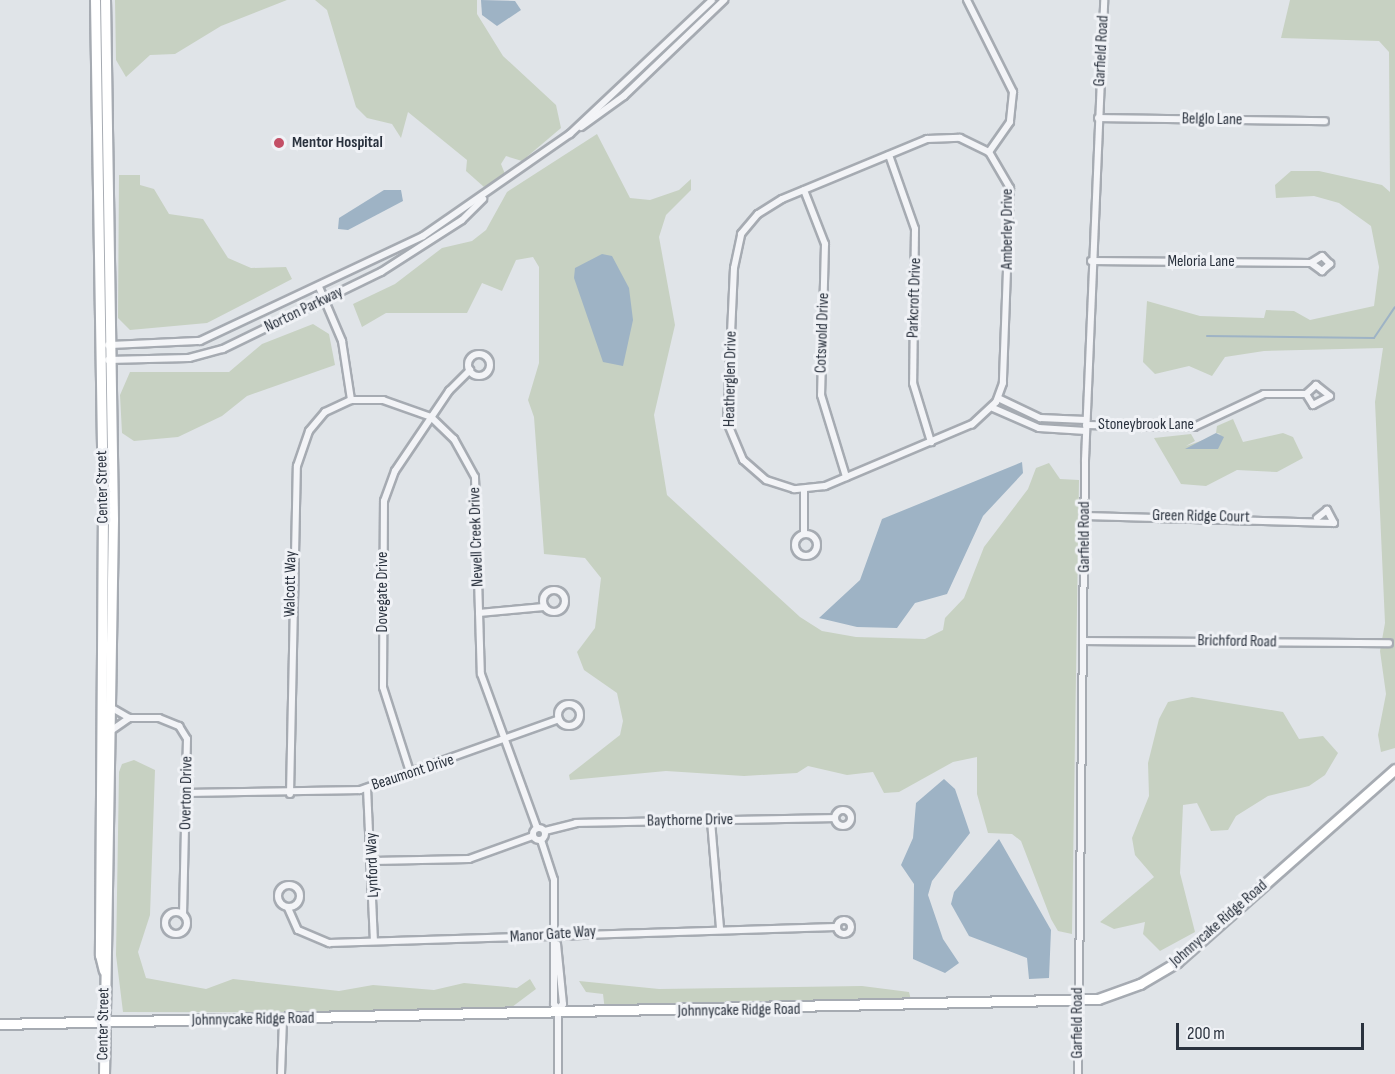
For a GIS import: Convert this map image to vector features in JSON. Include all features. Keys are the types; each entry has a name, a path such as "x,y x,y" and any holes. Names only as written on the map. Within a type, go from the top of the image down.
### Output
{"main road":[{"name":"Center Street","path":"96,0 105,345 112,411 112,730 104,1074"},
{"name":"Center Street","path":"105,0 105,345"},
{"name":"Center Street","path":"105,974 100,955 102,411 106,361"},
{"path":"102,411 112,411"},
{"name":"Johnnycake Ridge Road","path":"0,1024 1078,1002 1140,984 1177,962 1395,769"}],"street":[{"name":"Norton Parkway","path":"570,134 712,0"},
{"name":"Norton Parkway","path":"106,361 189,358 224,349 417,250 492,191 624,96 724,0"},
{"path":"804,190 889,155 945,137 989,152 1010,122 1013,92 967,0"},
{"name":"Garfield Road","path":"1078,1074 1086,425 1091,261 1104,0"},
{"name":"Belglo Lane","path":"1098,118 1325,121"},
{"name":"Amberley Drive","path":"989,152 1005,173 1011,194 996,403"},
{"name":"Parkcroft Drive","path":"889,155 915,229 912,383 931,442"},
{"name":"Heatherglen Drive","path":"804,190 764,208 745,228 734,268 729,431 757,474 776,485 804,489 846,477 972,424 996,403"},
{"name":"Cotswold Drive","path":"804,190 824,237 821,395 846,477"},
{"name":"Norton Parkway","path":"105,345 200,341 319,287 423,236 483,198"},
{"name":"Meloria Lane","path":"1091,261 1311,263"},
{"path":"319,287 342,341 351,400"},
{"name":"Dovegate Drive","path":"411,776 383,687 383,506 392,476 431,417 470,370"},
{"name":"Stoneybrook Lane","path":"1086,425 1194,427 1264,394 1305,394"},
{"name":"Newell Creek Drive","path":"351,400 397,403 431,417 460,446 477,486 480,674 537,828"},
{"name":"Walcott Way","path":"290,794 293,486 314,424 333,406 351,400"},
{"path":"996,403 1039,428 1086,425"},
{"path":"996,403 1040,418 1086,425"},
{"path":"804,489 804,534"},
{"name":"Green Ridge Court","path":"1085,516 1317,518"},
{"path":"479,613 544,606"},
{"name":"Brichford Road","path":"1084,641 1389,643"},
{"name":"Overton Drive","path":"112,708 129,718 166,719 182,729 188,745 183,914"},
{"path":"112,730 129,718"},
{"name":"Beaumont Drive","path":"188,793 290,794 367,788 411,776 559,719"},
{"name":"Lynford Way","path":"367,788 373,861 374,941"},
{"name":"Baythorne Drive","path":"545,831 576,823 835,818"},
{"path":"711,821 720,929"},
{"path":"373,861 469,859 533,836 537,828 545,831 541,840 554,880 556,932 554,1004 558,1012 558,1074"},
{"path":"533,836 541,840"},
{"name":"Manor Gate Way","path":"288,908 294,926 315,939 374,941 556,932 836,927"},
{"path":"281,1074 283,1020"}],"green space":[{"path":"115,0 287,0 221,26 175,54 150,55 126,77 116,60"},
{"path":"315,0 477,0 477,14 503,56 556,105 561,128 522,161 506,156 501,164 505,174 484,187 466,171 467,160 408,112 401,138 392,124 367,118 356,107 327,10"},
{"path":"1290,0 1395,0 1395,748 1381,752 1378,735 1386,694 1380,651 1385,623 1375,402 1383,348 1264,351 1225,357 1212,376 1189,366 1155,374 1143,362 1147,301 1200,316 1264,318 1266,310 1294,311 1310,320 1374,306 1379,267 1371,226 1339,203 1314,196 1276,198 1275,185 1291,171 1319,171 1382,185 1390,192 1389,52 1379,41 1281,38"},
{"path":"597,134 630,198 650,200 679,190 691,179 691,190 666,215 659,237 675,325 654,415 667,495 800,617 822,631 856,637 925,639 943,630 945,618 964,598 984,547 1028,489 1036,468 1049,463 1060,479 1079,480 1072,934 1058,931 1051,919 1021,841 1012,834 988,833 977,794 977,757 953,762 899,792 884,793 873,772 847,775 808,766 797,773 744,776 666,771 570,780 569,775 620,735 623,721 617,693 584,670 577,652 595,628 601,578 585,558 544,554 534,417 528,400 539,363 539,267 533,257 516,260 502,291 482,283 467,313 386,313 362,327 353,304 395,284 442,248 472,241 486,230 507,192"},
{"path":"119,175 140,175 140,185 154,189 169,214 203,219 228,258 251,268 286,267 292,279 207,323 130,330 118,318"},
{"path":"313,324 329,334 335,365 247,396 222,416 178,437 134,441 122,433 120,395 130,372 229,372 262,344"},
{"path":"1233,419 1243,442 1283,433 1293,437 1303,458 1277,472 1237,470 1206,486 1181,484 1154,438 1191,434 1195,441 1186,446 1221,434 1216,433 1217,426"},
{"path":"1192,697 1283,712 1299,739 1323,736 1338,753 1325,775 1309,786 1268,796 1236,816 1228,830 1211,831 1197,803 1183,805 1180,873 1195,932 1160,951 1143,934 1145,922 1114,929 1100,922 1154,877 1135,855 1132,838 1149,796 1148,763 1159,719 1168,702"},
{"path":"134,760 155,770 150,915 138,952 146,978 206,989 233,979 339,991 373,985 434,990 464,983 517,988 530,979 536,989 504,1013 123,1012 116,955 119,772 122,764"},
{"path":"579,981 659,989 862,986 909,992 912,1004 605,1011 603,994 586,992"}],"water":[{"path":"481,0 515,1 521,10 497,26 482,15"},
{"path":"384,190 401,190 403,201 348,230 338,229 339,218"},
{"path":"602,254 612,256 629,288 633,320 623,366 603,362 574,278 575,268"},
{"path":"1216,433 1224,437 1218,449 1185,449"},
{"path":"1022,462 1023,473 983,516 947,594 915,603 897,628 857,627 819,618 860,580 882,519"},
{"path":"944,779 955,789 970,833 932,881 928,895 943,939 959,963 945,973 913,959 914,884 901,865 913,838 916,803"},
{"path":"999,839 1051,930 1049,978 1029,979 1027,958 969,936 951,904 954,892"}],"waterway":[{"path":"1207,336 1374,338 1395,307"}],"place":[{"name":"Mentor Hospital","path":"279,143"}]}
